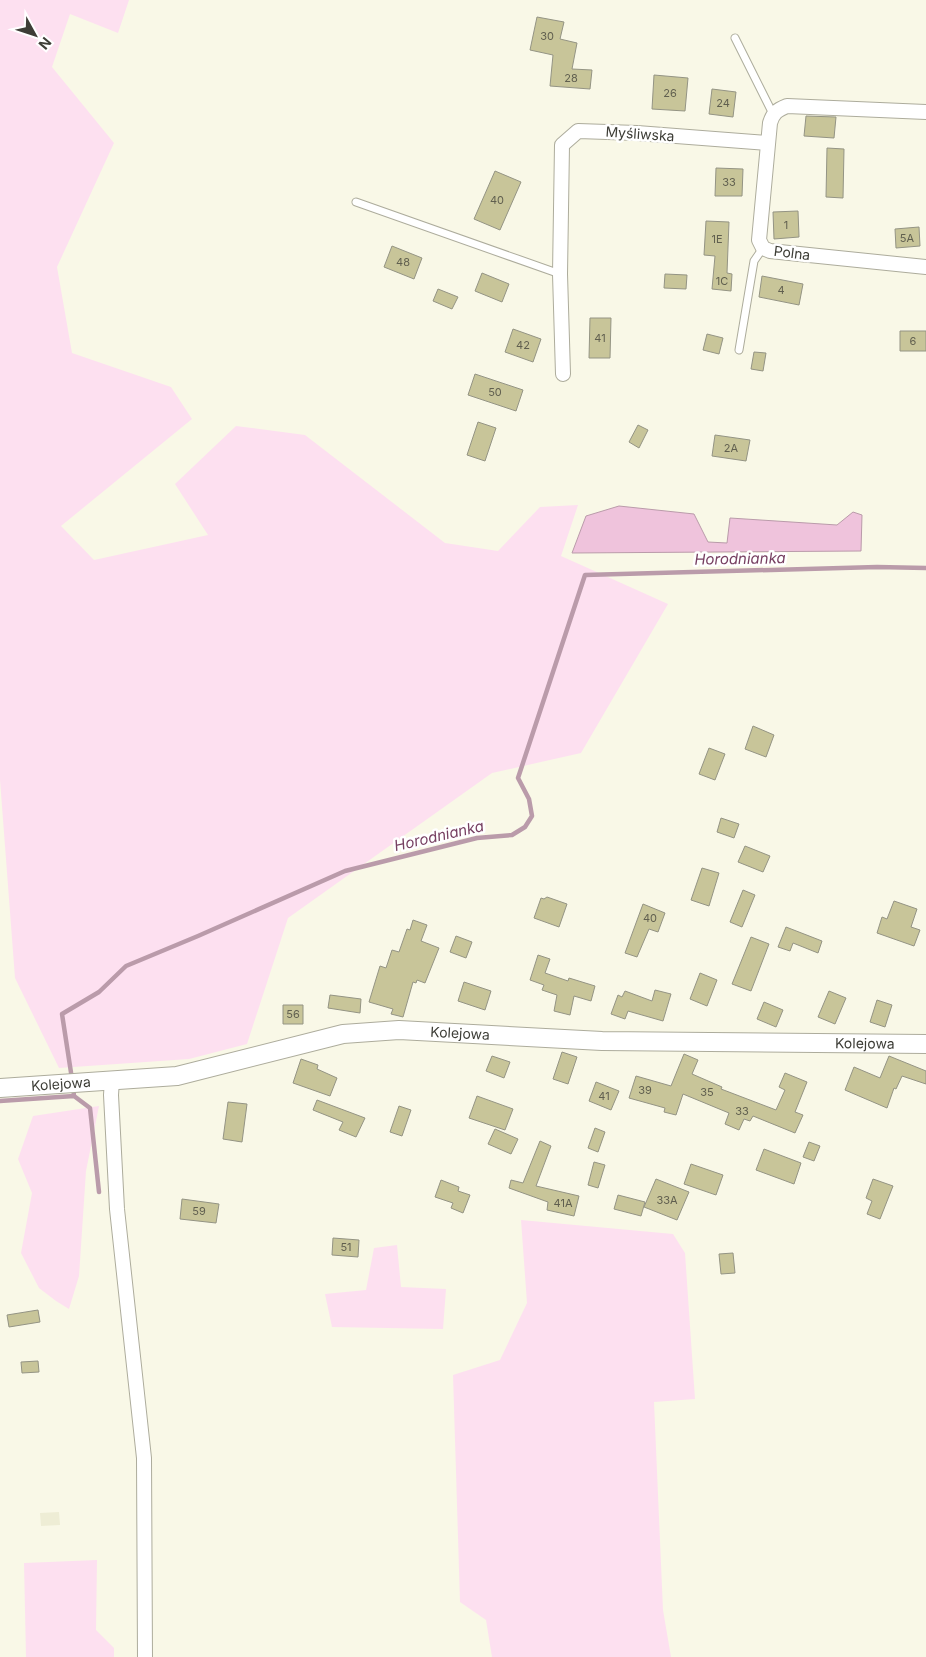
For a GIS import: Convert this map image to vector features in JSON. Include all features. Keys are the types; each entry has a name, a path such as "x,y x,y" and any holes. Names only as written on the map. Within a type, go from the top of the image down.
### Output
{"street":[{"path":"767,143 773,114 787,106 926,112"},
{"name":"Myśliwska","path":"563,374 560,274 562,145 578,131 637,133 767,143"},
{"name":"Polna","path":"767,143 759,240 763,248 770,252 926,267"},
{"name":"Kolejowa","path":"0,1088 176,1076 343,1034 399,1030 602,1040 926,1044"},
{"path":"112,1080 111,1095 117,1209 144,1458 145,1657"}],"lane":[{"path":"735,38 773,114"},
{"path":"356,202 560,274"},
{"path":"739,350 754,261 763,248"}],"shaded area":[{"path":"0,0 129,0 118,33 70,14 52,67 114,143 57,267 72,353 171,387 192,419 61,526 94,560 208,535 175,484 236,426 305,435 445,543 498,551 540,507 578,505 561,556 668,604 581,753 492,773 288,918 247,1044 189,1059 59,1068 15,978 0,780"},
{"path":"619,506 694,514 708,542 727,543 730,518 837,525 853,512 862,515 861,551 572,553 586,516"},
{"path":"99,1106 86,1171 79,1276 69,1309 39,1288 21,1253 32,1193 18,1159 33,1116"},
{"path":"521,1220 673,1234 685,1253 695,1399 654,1402 663,1610 671,1657 492,1657 486,1620 460,1602 453,1375 500,1360 527,1303"},
{"path":"397,1245 401,1287 446,1289 443,1329 332,1327 325,1294 366,1290 374,1248"},
{"path":"59,1512 60,1525 41,1526 40,1513"},
{"path":"97,1560 96,1630 114,1648 114,1657 26,1657 24,1563"}],"building":[{"path":"537,17 564,22 560,39 577,43 572,69 592,70 590,89 550,86 553,55 530,50"},
{"path":"654,75 688,78 685,111 652,109"},
{"path":"712,89 736,92 733,117 709,114"},
{"path":"806,116 836,117 834,138 804,136"},
{"path":"827,148 844,149 843,198 826,197"},
{"path":"716,168 743,169 742,196 715,196"},
{"path":"495,171 521,182 500,230 474,219"},
{"path":"798,211 799,237 774,239 773,212"},
{"path":"706,221 729,222 727,273 732,274 731,291 712,289 715,256 704,255"},
{"path":"919,227 920,246 896,248 895,229"},
{"path":"392,246 422,258 414,279 384,267"},
{"path":"482,273 509,284 502,302 475,291"},
{"path":"665,274 687,275 686,289 664,288"},
{"path":"762,276 803,284 799,305 759,297"},
{"path":"438,289 458,297 452,309 433,301"},
{"path":"590,318 611,318 610,358 589,358"},
{"path":"513,329 541,339 533,362 505,352"},
{"path":"900,331 926,331 926,351 900,351"},
{"path":"707,334 723,338 719,354 703,350"},
{"path":"754,352 766,353 763,371 751,369"},
{"path":"475,374 523,390 516,411 468,395"},
{"path":"478,422 496,428 485,461 467,455"},
{"path":"638,425 648,430 639,448 629,442"},
{"path":"715,435 750,440 746,461 712,456"},
{"path":"753,726 774,735 766,757 745,749"},
{"path":"709,748 725,754 715,780 699,774"},
{"path":"721,818 739,824 734,838 717,832"},
{"path":"745,846 770,856 763,872 738,862"},
{"path":"702,868 719,873 709,906 691,900"},
{"path":"743,890 755,895 742,927 730,922"},
{"path":"547,897 567,904 559,927 534,918 541,898"},
{"path":"894,901 917,909 911,927 920,930 914,946 877,933 882,917 887,919"},
{"path":"643,904 665,913 658,932 649,929 637,957 625,953"},
{"path":"413,920 427,925 421,941 439,948 425,983 417,980 416,983 413,982 403,1017 391,1014 393,1009 369,1002 380,966 386,968 392,950 399,952 407,929 410,930"},
{"path":"786,927 822,941 818,953 793,943 790,951 778,947"},
{"path":"456,936 472,942 466,958 450,952"},
{"path":"751,937 769,944 751,991 732,984"},
{"path":"538,955 550,959 545,973 568,981 569,978 595,986 591,1001 574,996 570,1015 554,1011 557,995 542,990 544,985 530,980"},
{"path":"700,973 717,980 707,1006 690,999"},
{"path":"464,982 491,991 485,1010 458,1001"},
{"path":"655,990 671,994 663,1021 628,1011 625,1019 611,1014 618,995 622,997 625,991 652,1001"},
{"path":"829,991 846,998 835,1024 818,1017"},
{"path":"330,995 361,999 360,1013 328,1008"},
{"path":"877,1000 892,1005 885,1027 870,1022"},
{"path":"764,1002 783,1010 776,1027 757,1019"},
{"path":"283,1005 303,1005 303,1024 283,1024"},
{"path":"562,1052 577,1057 568,1084 553,1079"},
{"path":"684,1054 698,1060 692,1074 722,1087 721,1089 776,1110 785,1090 779,1087 785,1073 807,1082 795,1112 803,1115 795,1133 753,1116 750,1121 744,1119 739,1130 725,1124 729,1113 683,1094 676,1115 664,1112 665,1108 629,1098 636,1076 671,1086"},
{"path":"492,1056 510,1062 504,1078 486,1071"},
{"path":"889,1056 926,1071 926,1084 902,1076 896,1089 894,1088 887,1108 845,1090 854,1067 880,1078"},
{"path":"301,1059 318,1065 317,1069 337,1078 330,1096 293,1083"},
{"path":"596,1082 619,1091 611,1110 589,1101"},
{"path":"477,1096 513,1109 505,1130 469,1118"},
{"path":"317,1100 365,1118 356,1137 339,1130 343,1122 313,1110"},
{"path":"228,1102 247,1104 242,1142 223,1139"},
{"path":"399,1106 411,1110 402,1136 390,1132"},
{"path":"595,1128 605,1132 598,1152 588,1148"},
{"path":"495,1129 518,1139 511,1154 488,1144"},
{"path":"540,1141 551,1146 536,1186 579,1196 574,1216 547,1210 548,1202 509,1188 511,1180 523,1183"},
{"path":"809,1142 820,1146 814,1161 803,1157"},
{"path":"764,1149 801,1163 794,1184 756,1170"},
{"path":"594,1162 605,1165 598,1188 588,1185"},
{"path":"691,1164 723,1175 716,1195 684,1184"},
{"path":"656,1179 689,1192 677,1220 644,1207"},
{"path":"873,1179 893,1186 880,1219 867,1214 872,1201 866,1198"},
{"path":"441,1180 459,1187 458,1191 470,1195 463,1213 451,1208 453,1203 435,1197"},
{"path":"618,1195 645,1202 641,1216 614,1209"},
{"path":"182,1199 219,1204 216,1223 180,1219"},
{"path":"333,1238 359,1240 358,1257 332,1255"},
{"path":"733,1253 735,1273 721,1274 719,1254"},
{"path":"38,1310 40,1322 9,1327 7,1315"},
{"path":"38,1361 39,1372 22,1373 21,1362"}],"waterway":[{"name":"Horodnianka","path":"72,1079 62,1014 99,992 126,966 345,871 477,838 512,835 525,827 532,816 529,799 518,778 585,575 877,567 926,568"},
{"name":"Horodnianka","path":"0,1101 74,1096 73,1087"},
{"path":"74,1096 90,1108 99,1192"}]}
